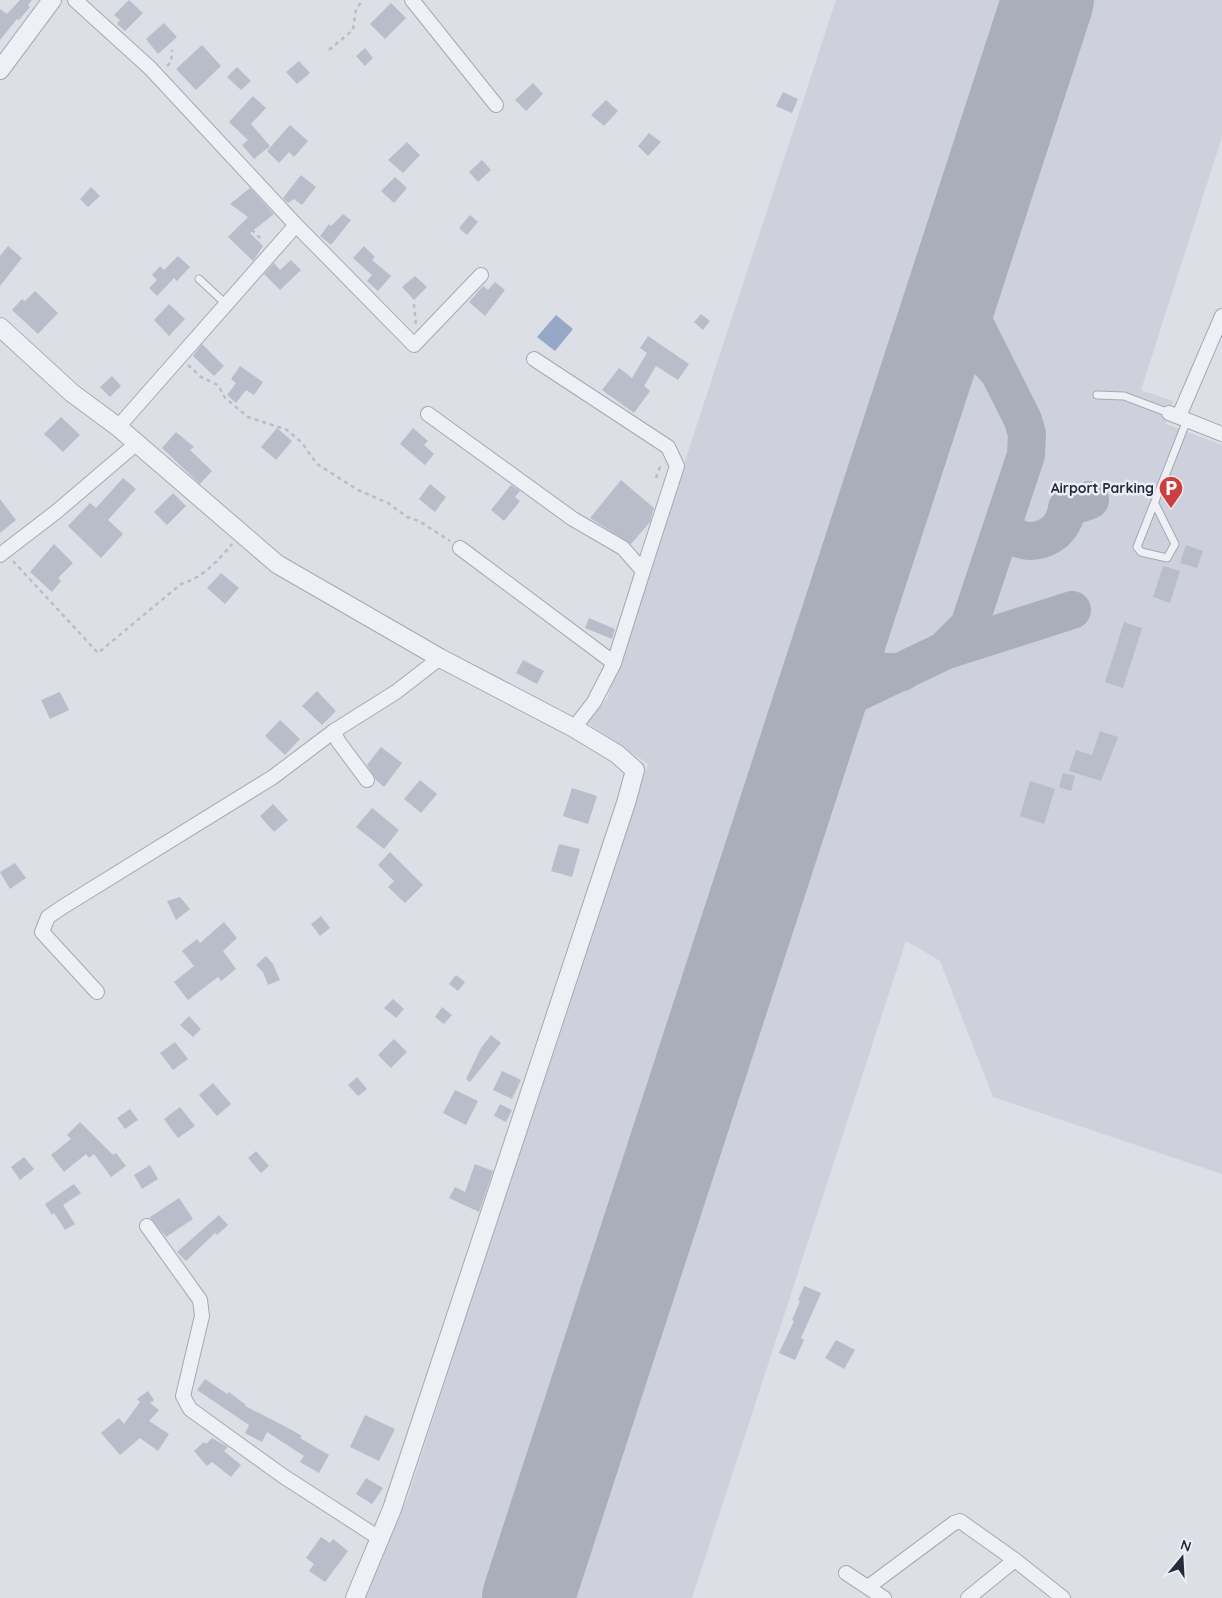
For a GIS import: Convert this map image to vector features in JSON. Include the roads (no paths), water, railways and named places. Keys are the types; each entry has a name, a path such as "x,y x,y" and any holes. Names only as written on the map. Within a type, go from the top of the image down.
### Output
{"street":[{"path":"0,70 52,0"},
{"path":"75,0 150,68 296,225 414,345 481,275"},
{"path":"412,0 496,105"},
{"path":"118,426 296,225"},
{"path":"1222,316 1178,416 1222,434"},
{"path":"0,327 72,393 118,426 277,564 440,658 574,728 617,754 634,770 626,803 392,1509 355,1598"},
{"path":"534,359 668,446 677,466 614,663 594,702 574,728"},
{"path":"428,414 573,519 623,548 643,571"},
{"path":"2,553 56,512 137,443"},
{"path":"460,548 614,663"},
{"path":"97,992 42,932 48,917 96,885 142,860 273,777 334,731 396,692 440,658"},
{"path":"334,731 338,741 367,780"},
{"path":"147,1226 200,1300 202,1316 183,1396 190,1408 283,1476 379,1538"},
{"path":"868,1587 954,1523 960,1521 1015,1560 1063,1598"},
{"path":"968,1598 1015,1560"},
{"path":"846,1573 884,1598"}],"lane":[{"path":"199,279 226,304"},
{"path":"1097,394 1124,396 1178,416 1155,504 1137,547 1140,552 1167,558 1175,544 1155,504"}],"water":[{"path":"556,315 573,329 555,351 537,337"}],"place":[{"name":"Airport Parking","path":"1171,509"}]}
